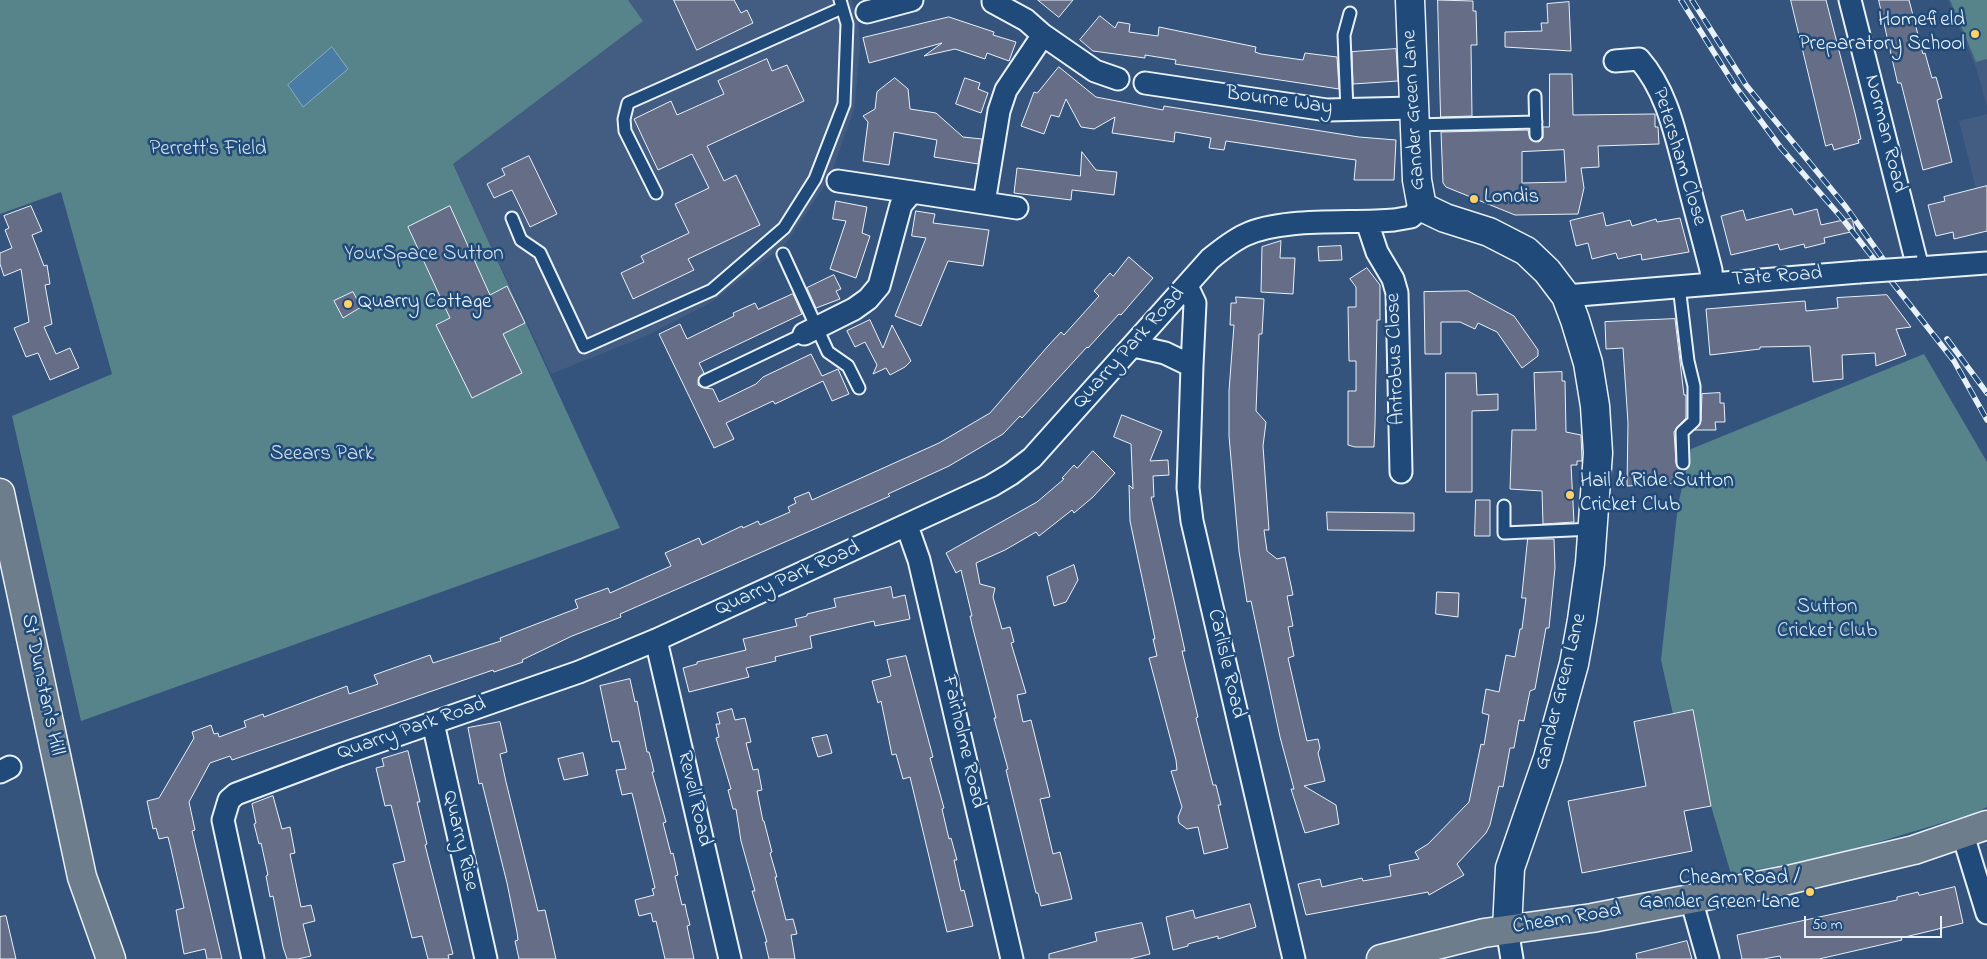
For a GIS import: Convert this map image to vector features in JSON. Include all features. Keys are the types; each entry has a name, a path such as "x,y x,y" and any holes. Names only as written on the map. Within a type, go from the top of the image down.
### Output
{"highway":[{"name":"St Dunstan's Hill","path":"0,493 82,877 91,959"},
{"name":"Cheam Road","path":"1381,959 1507,929 1592,918 1858,864 1975,830"},
{"name":"St Dunstan's Hill","path":"82,877 111,959"}],"street":[{"path":"867,12 912,0"},
{"name":"Gander Green Lane","path":"1410,0 1418,192 1422,207 1445,218 1489,232 1526,251 1548,271 1566,296 1588,363 1596,406 1598,453 1588,582 1574,664 1548,758 1510,868 1507,929"},
{"name":"Norman Road","path":"1850,0 1918,268"},
{"path":"989,1 1026,20 1095,71 1118,79"},
{"path":"984,204 999,112 1006,90 1044,34"},
{"name":"Petersham Close","path":"1615,61 1639,59 1661,90 1674,130 1711,270 1712,283"},
{"name":"Bourne Way","path":"1145,83 1327,110 1414,116"},
{"path":"838,181 1017,208"},
{"path":"810,331 854,309 868,299 879,286 901,205 912,192"},
{"name":"Quarry Park Road","path":"253,959 224,832 224,810 229,800 248,788 578,672 656,640 907,526 1011,474 1032,458 1210,259 1226,246 1246,234 1274,227 1367,222 1411,217 1422,207"},
{"name":"Antrobus Close","path":"1367,222 1377,252 1383,266 1393,279 1397,293 1401,472"},
{"name":"Tate Road","path":"1566,296 1712,283 1987,263"},
{"name":"Carlisle Road","path":"1187,286 1195,303 1188,488 1192,522 1294,959"},
{"path":"1134,346 1165,354 1192,366"},
{"name":"Fairholme Road","path":"907,526 919,560 1012,959"},
{"name":"Revell Road","path":"656,640 730,959"},
{"name":"Quarry Rise","path":"433,723 486,959"},
{"path":"1975,830 1987,913"},
{"path":"1692,899 1708,959"},
{"path":"1507,929 1512,959"}],"lane":[{"path":"512,218 521,240 540,253 584,347 712,290 784,228 815,179 844,104 847,24 841,4 628,103 624,119 625,131 656,193"},
{"path":"1347,111 1344,35 1350,13"},
{"path":"1535,96 1536,135"},
{"path":"1414,116 1536,122"},
{"path":"783,254 810,331 828,352 848,366 859,388"},
{"path":"1679,286 1688,361 1694,386 1694,421 1682,432 1684,462"},
{"path":"705,381 810,331"},
{"path":"1504,506 1504,533 1593,529"}],"shaded area":[{"path":"628,0 852,0 859,28 860,49 854,110 829,179 787,242 712,302 646,336 551,374 453,164 642,21"},
{"name":"Homefield Preparatory School","path":"1948,0 1987,0 1987,107 1976,68"},
{"path":"332,47 348,69 303,107 288,85"},
{"name":"Homefield Preparatory School","path":"1987,114 1987,233 1959,121"}],"green space":[{"path":"0,0 628,0 643,21 453,164 620,528 81,721 12,416 112,374 61,192 0,214"},
{"name":"Homefield Preparatory School","path":"1950,0 1987,0 1987,59 1976,62"},
{"name":"Sutton Cricket Club","path":"1924,354 1987,462 1987,807 1975,813 1825,858 1731,874 1711,806 1693,710 1673,714 1661,660 1678,505 1691,449"}],"building":[{"path":"674,0 734,0 741,13 747,10 753,23 697,50"},
{"path":"1038,0 1073,0 1059,17"},
{"path":"1438,0 1473,1 1473,11 1476,11 1477,45 1471,45 1472,116 1441,117"},
{"path":"1791,0 1826,0 1861,139 1858,140 1859,143 1834,150 1832,144 1826,146"},
{"path":"1879,0 1909,0 1923,54 1925,53 1932,78 1936,77 1942,98 1937,100 1952,162 1923,170 1901,83 1898,83"},
{"path":"1569,2 1571,51 1505,47 1505,32 1542,31 1541,23 1548,23 1547,4"},
{"path":"1100,16 1115,28 1118,22 1130,24 1129,32 1158,36 1159,27 1256,47 1255,52 1261,54 1303,60 1305,53 1337,57 1339,89 1175,64 1176,60 1145,55 1145,58 1093,51 1080,40"},
{"path":"949,17 994,32 993,35 1016,42 1009,61 987,53 985,59 955,49 924,56 942,43 869,63 863,38"},
{"path":"1396,49 1398,81 1353,84 1352,52"},
{"path":"767,59 772,71 787,65 804,101 707,146 724,181 736,175 760,225 688,259 694,270 633,299 621,273 644,262 641,256 689,233 675,204 709,188 692,154 658,170 634,119 671,101 677,115 724,94 718,81"},
{"path":"1059,67 1096,97 1163,110 1164,106 1359,137 1396,140 1394,180 1354,180 1356,160 1226,141 1224,150 1209,148 1211,138 1175,132 1174,142 1112,133 1115,117 1094,129 1081,127 1066,99 1059,117 1051,115 1044,134 1021,126 1034,92 1037,93"},
{"path":"1550,74 1572,74 1573,115 1655,114 1655,127 1658,127 1659,144 1598,146 1599,167 1581,168 1584,188 1578,214 1515,215 1446,187 1443,183 1441,132 1528,130 1530,139 1539,142 1543,138 1543,127 1549,127","holes":["1564,150 1566,182 1522,183 1522,152"]},
{"path":"895,78 908,89 910,109 936,113 963,137 982,139 978,164 934,157 937,140 894,132 889,165 863,161 868,122 863,116 875,109 877,92"},
{"path":"965,78 980,83 978,89 988,93 981,113 956,104"},
{"path":"1082,152 1096,170 1117,172 1114,195 1072,190 1071,200 1014,193 1017,168 1080,176"},
{"path":"529,156 557,214 530,227 512,190 494,198 487,184 505,175 502,169"},
{"path":"1987,186 1987,231 1954,239 1953,232 1936,236 1928,205 1945,201 1944,197"},
{"path":"836,201 867,207 862,233 870,236 856,278 830,269 846,221 833,219"},
{"path":"31,206 42,231 32,235 44,266 47,265 50,284 45,285 52,324 44,327 56,354 70,348 79,368 50,380 38,353 26,357 14,328 29,322 21,269 4,276 0,264 0,253 12,248 5,230 9,228 4,216"},
{"path":"450,206 490,295 507,286 525,323 503,334 522,373 472,398 436,325 450,318 408,227"},
{"path":"1792,209 1794,215 1817,209 1821,225 1852,218 1855,231 1824,238 1825,243 1805,248 1804,244 1780,250 1778,244 1731,255 1721,216 1743,210 1746,220"},
{"path":"916,211 935,214 933,223 989,230 983,266 948,261 921,326 895,316 926,238 912,236"},
{"path":"1603,213 1606,226 1630,220 1632,226 1656,219 1657,222 1680,218 1689,252 1642,260 1641,254 1618,259 1616,253 1592,259 1588,243 1576,246 1570,221"},
{"path":"1281,241 1280,258 1295,258 1293,294 1261,292 1262,247"},
{"path":"1341,246 1342,260 1319,261 1318,247"},
{"path":"1129,257 1153,278 1121,315 1119,314 1087,347 1022,418 1020,416 1003,434 949,466 888,494 890,496 620,614 621,617 572,636 522,660 523,662 494,672 493,670 232,760 230,756 210,763 189,802 195,830 192,831 222,959 207,959 205,949 184,954 176,910 184,908 171,849 168,837 159,839 156,828 153,829 147,801 159,798 194,738 192,732 211,725 214,734 218,733 219,737 246,727 244,721 263,714 264,717 347,686 349,694 378,684 374,675 430,655 433,663 501,641 500,638 578,608 575,600 608,588 610,593 671,566 665,553 699,538 702,545 742,526 743,528 758,521 760,525 790,512 788,507 796,503 794,498 809,492 812,500 939,443 990,413 1061,332 1064,335 1099,296 1094,291 1110,273 1113,276"},
{"path":"1367,268 1380,285 1380,320 1377,320 1374,447 1355,447 1348,445 1348,391 1356,391 1356,361 1349,361 1348,307 1356,307 1356,287 1350,279"},
{"path":"834,275 841,289 836,291 840,299 816,308 807,288"},
{"path":"1468,291 1514,316 1538,350 1538,356 1522,368 1497,332 1478,323 1475,329 1460,322 1441,322 1441,354 1425,354 1424,292"},
{"name":"Quarry Cottage","path":"353,292 361,307 343,318 334,301"},
{"path":"793,294 802,314 699,363 704,373 699,377 698,385 713,389 719,402 756,384 763,377 811,354 822,376 838,369 849,394 832,401 823,381 775,404 773,401 726,423 734,439 714,448 659,334 680,324 687,339 734,316 733,313 755,303 758,309"},
{"path":"1887,295 1911,327 1896,329 1906,355 1876,366 1875,353 1842,355 1843,379 1813,382 1810,346 1760,347 1760,349 1710,355 1706,309 1805,301 1806,311 1838,308 1837,298"},
{"path":"1236,297 1264,299 1262,334 1259,334 1256,411 1266,422 1263,446 1269,530 1264,530 1267,551 1277,559 1285,557 1293,595 1287,596 1293,626 1288,627 1294,656 1288,658 1307,741 1318,739 1320,748 1318,753 1325,781 1304,786 1336,805 1339,824 1305,833 1291,789 1294,789 1280,737 1251,601 1247,602 1239,551 1229,436 1229,391 1234,325 1230,325 1231,303 1236,303"},
{"path":"1675,319 1684,395 1686,395 1686,418 1674,432 1676,463 1680,470 1680,483 1627,486 1628,423 1623,348 1606,349 1605,322"},
{"path":"870,320 883,348 892,325 911,361 905,367 890,375 886,368 873,374 877,365 865,342 855,347 847,331"},
{"path":"1562,372 1562,381 1565,381 1566,432 1581,435 1582,461 1577,461 1577,465 1571,465 1574,522 1543,524 1542,491 1510,489 1512,430 1536,430 1534,373"},
{"path":"1446,373 1476,373 1477,395 1498,394 1498,410 1472,411 1472,492 1446,492"},
{"path":"1720,393 1720,403 1724,403 1725,422 1715,422 1716,430 1695,430 1701,421 1702,394"},
{"path":"1122,415 1162,431 1150,461 1168,460 1169,475 1153,476 1154,497 1151,497 1185,651 1182,651 1198,717 1196,718 1213,785 1216,785 1221,805 1218,805 1228,848 1204,854 1198,827 1187,829 1179,823 1178,817 1182,807 1171,771 1177,770 1176,760 1149,658 1157,656 1153,639 1155,639 1130,521 1129,485 1133,489 1131,444 1114,437"},
{"path":"1093,451 1115,473 1093,497 1074,513 1072,510 1039,536 1036,532 1005,550 976,563 980,584 995,588 993,597 1002,629 1010,627 1014,642 1011,643 1026,693 1017,695 1023,722 1031,720 1050,797 1040,799 1053,854 1060,852 1072,899 1041,906 1038,893 1036,893 1006,770 1008,769 972,625 970,616 972,616 961,570 956,573 946,553 1037,502 1064,479 1062,478 1074,465 1077,468"},
{"path":"1476,500 1490,500 1490,536 1475,536"},
{"path":"1327,512 1414,513 1414,531 1328,530"},
{"path":"1528,539 1554,539 1555,568 1549,628 1546,628 1535,689 1530,691 1524,721 1519,720 1514,748 1510,748 1503,787 1499,786 1490,825 1486,833 1457,864 1464,875 1429,895 1428,892 1306,915 1298,884 1320,879 1322,887 1362,878 1363,881 1391,876 1389,865 1419,859 1415,852 1428,844 1469,802 1481,744 1484,745 1489,715 1482,713 1486,689 1499,692 1506,655 1515,657 1520,629 1522,629 1526,598 1522,598"},
{"path":"1074,565 1078,580 1066,602 1054,606 1047,577"},
{"path":"891,587 893,598 905,595 910,619 875,626 874,621 810,636 812,648 775,657 776,661 746,668 749,677 689,692 683,668 697,664 697,662 746,650 743,639 797,626 795,619 836,607 834,599"},
{"path":"1437,592 1459,593 1458,617 1436,614"},
{"path":"906,656 933,757 930,758 944,808 942,809 949,839 951,838 957,860 954,860 961,891 964,890 973,926 947,932 910,777 903,779 896,754 892,755 881,701 878,703 872,681 891,676 887,660"},
{"path":"630,679 666,822 663,823 671,854 673,853 678,875 675,876 682,905 685,904 690,925 687,926 694,959 665,959 656,921 653,922 651,913 639,916 635,900 654,895 652,889 655,888 632,793 622,795 616,770 626,769 619,741 612,742 600,686"},
{"path":"732,709 735,720 745,718 751,742 746,743 753,770 758,769 762,790 757,791 772,852 770,853 777,877 775,877 786,920 793,919 797,934 791,935 795,959 769,959 765,942 767,942 752,891 755,891 741,841 736,809 733,809 728,790 731,789 716,738 719,737 716,724 720,724 717,713"},
{"path":"1693,710 1711,806 1684,811 1692,851 1582,873 1568,801 1646,786 1634,722"},
{"path":"500,722 507,752 500,754 506,782 538,911 545,910 556,959 519,959 515,941 518,940 517,932 507,883 482,783 479,784 468,728"},
{"path":"827,735 832,753 818,757 812,738"},
{"path":"408,751 420,802 417,802 427,844 425,845 453,954 448,955 449,959 428,959 422,936 412,938 393,864 405,861 391,805 385,806 376,768 384,766 382,759"},
{"path":"583,753 588,775 564,780 558,759"},
{"path":"273,796 282,829 290,827 295,853 290,854 301,907 311,905 315,921 303,924 311,956 298,959 287,959 283,947 273,896 270,897 266,876 268,875 261,843 259,844 254,824 256,823 252,804"},
{"path":"1955,887 1963,923 1901,938 1902,940 1819,959 1781,959 1780,956 1763,959 1742,959 1737,935 1897,900 1897,897 1918,892 1919,895"},
{"path":"1250,904 1256,927 1218,939 1218,936 1188,944 1188,946 1173,950 1166,917 1193,910 1195,918"},
{"path":"6,916 16,959 0,959 0,917"},
{"path":"1142,923 1150,954 1130,959 1049,959 1049,954 1097,941 1095,933"},
{"path":"1687,941 1692,959 1637,959 1636,954"}],"railway":[{"path":"1681,0 1735,86 1781,148 1841,217 1954,361 1987,420"},
{"path":"1692,0 1746,85 1846,207 1886,263"},
{"path":"1947,339 1987,393"}],"place":[{"name":"Homefield Preparatory School","path":"1975,34"},
{"name":"Londis","path":"1474,199"},
{"name":"Quarry Cottage","path":"348,304"},
{"name":"Hail & Ride Sutton Cricket Club","path":"1570,495"},
{"name":"Cheam Road / Gander Green Lane","path":"1810,892"}],"park label":[{"name":"Perrett's Field","path":"208,151"},
{"name":"YourSpace Sutton","path":"424,256"},
{"name":"Seears Park","path":"322,456"}]}
